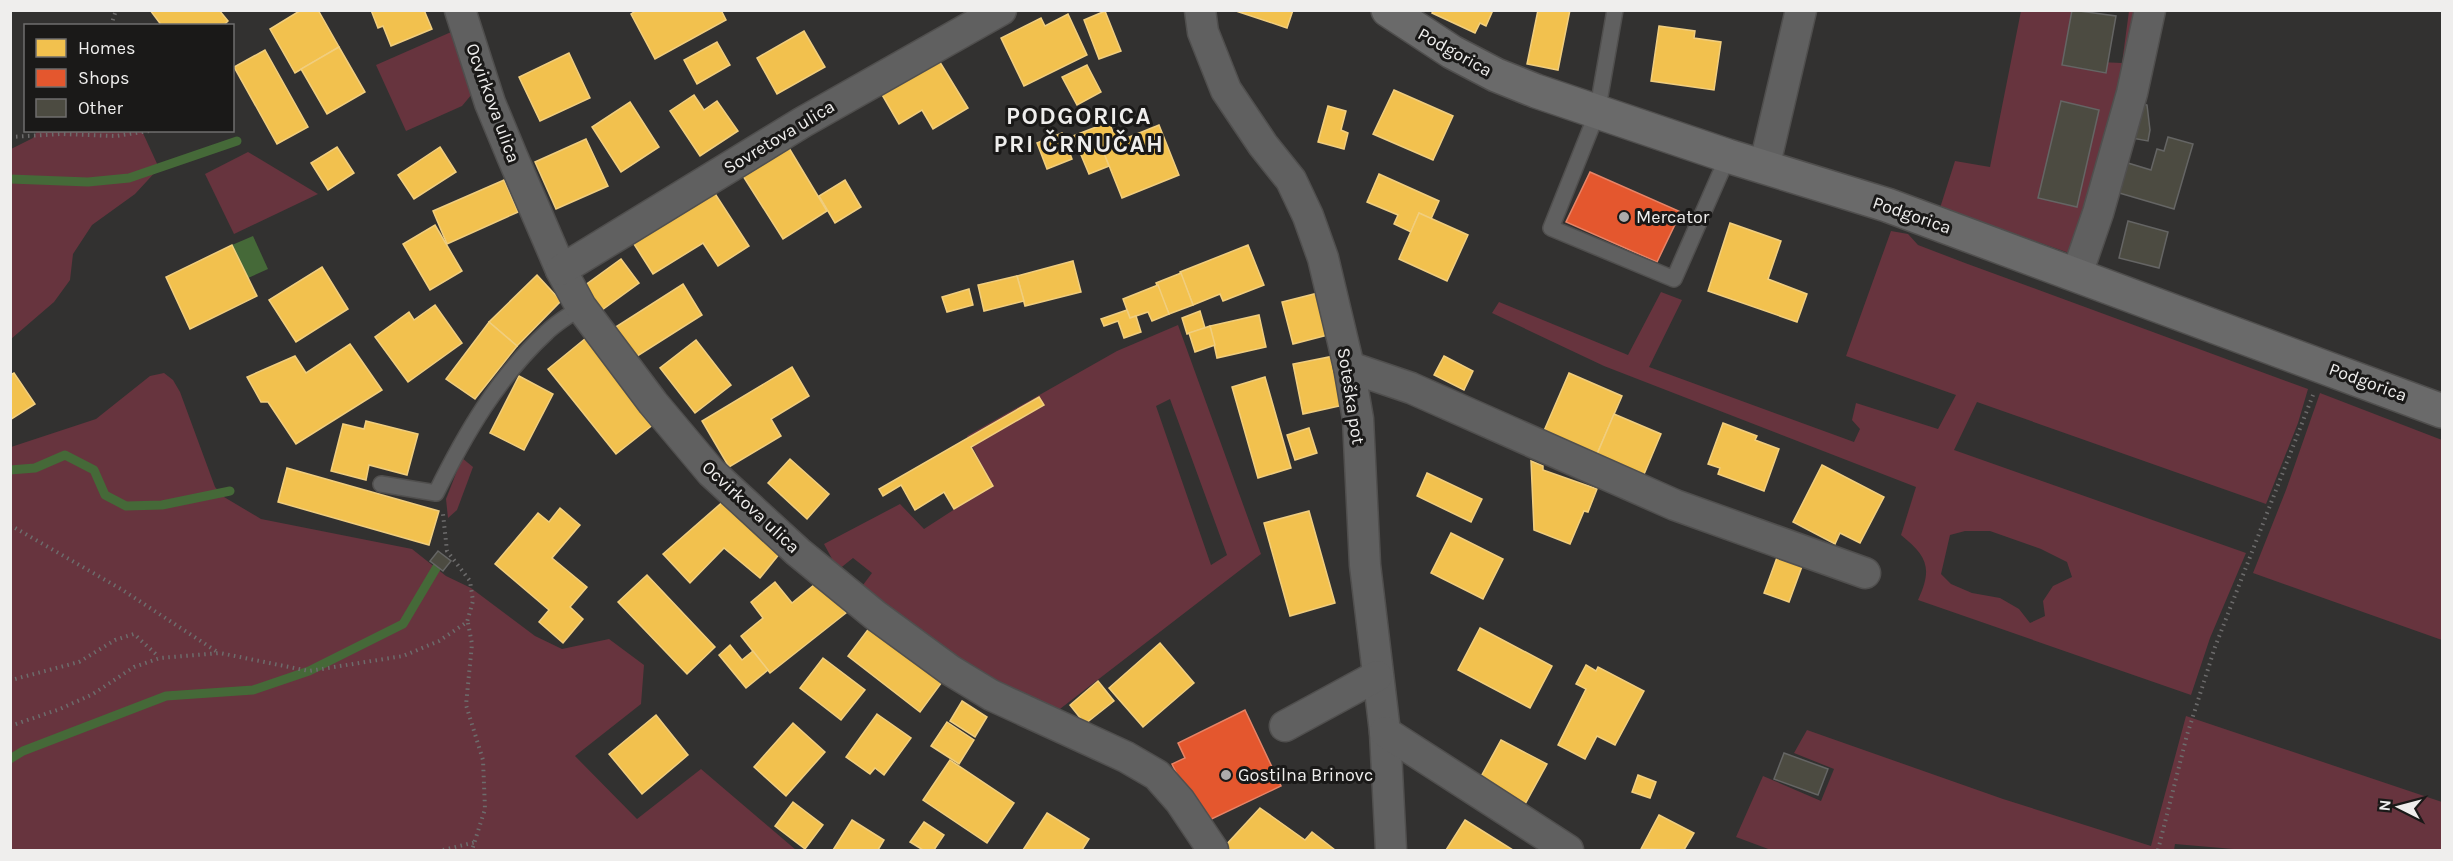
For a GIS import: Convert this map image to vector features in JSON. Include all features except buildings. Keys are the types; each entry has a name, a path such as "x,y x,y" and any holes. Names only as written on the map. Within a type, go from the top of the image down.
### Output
{"main road":[{"name":"Podgorica","path":"1406,16 1496,75 1597,113 1764,168 1887,205 2442,411"}],"street":[{"name":"Ocvirkova ulica","path":"460,10 490,103 561,270 581,307 652,403 711,472 798,552 875,615 950,670 991,695 1144,766 1156,775 1180,801 1213,850"},
{"name":"Sovretova ulica","path":"561,270 803,122 1001,10"},
{"name":"Soteška pot","path":"1200,10 1203,32 1226,90 1263,145 1291,180 1304,207 1323,258 1349,367 1359,419 1365,565 1385,732 1392,850"},
{"path":"1764,168 1801,10"},
{"path":"2078,274 2132,93 2150,10"},
{"path":"1349,367 1411,388 1675,505 1865,573"},
{"path":"1285,726 1377,676"},
{"path":"1385,732 1568,850"}],"lane":[{"path":"1615,10 1597,113 1551,228 1674,279 1728,156"},
{"path":"381,484 436,493 460,444 484,406 515,365 548,331 581,307"}],"path":[{"path":"10,137 62,132 116,136 141,132"},
{"path":"2158,850 2187,735 2215,647 2324,366"},
{"path":"436,493 442,510 447,551 470,581 473,601 468,622 472,644 466,705 483,760 485,809 477,842 472,850"},
{"path":"10,525 121,589 220,653"},
{"path":"10,726 60,709 93,694 134,667 160,658 220,653 309,671 403,656 439,641 468,622"},
{"path":"10,676 15,679 79,662 115,640 134,634 160,658"},
{"path":"443,850 477,842"}],"shaded area":[{"path":"2021,11 2072,11 2066,49 2099,62 2122,63 2129,11 2144,11 2130,82 2069,253 1940,208 1955,161 1990,167"},
{"path":"458,29 472,94 462,106 406,131 376,65"},
{"path":"36,132 142,132 159,168 135,194 92,225 73,254 70,280 54,302 11,339 11,149 33,138"},
{"path":"248,152 318,194 234,234 205,174"},
{"path":"1891,231 1908,234 1918,245 1965,263 2308,389 2298,423 2266,504 1977,402 1954,450 2246,553 2210,638 2191,695 1918,600 1925,579 1925,563 1917,550 1901,535 1916,487 1604,366 1492,313 1499,302 1628,355 1661,292 1682,300 1649,367 1854,442 1860,429 1852,420 1856,403 1938,429 1956,395 1846,356","holes":["1965,531 1990,531 2041,549 2067,562 2072,577 2053,586 2043,601 2045,616 2030,623 2019,609 2000,598 1972,593 1951,584 1941,574 1950,535"]},
{"path":"253,236 268,269 248,278 232,245"},
{"path":"1178,325 1261,554 1056,712 973,673 860,589 872,573 853,558 838,570 824,544 900,504 924,529 992,485 967,436 1117,351","holes":["1170,399 1227,555 1211,565 1156,406"]},
{"path":"164,373 173,380 180,392 215,487 224,497 261,519 412,549 446,576 471,588 535,636 562,649 609,639 644,665 641,704 575,756 637,819 701,769 796,850 11,850 11,447 96,419 150,376"},
{"path":"2320,393 2442,440 2442,640 2253,573 2286,490"},
{"path":"462,458 473,467 457,510 448,518 446,499"},
{"path":"2186,716 2442,802 2442,850 2245,850 2175,844 2174,850 1771,850 1736,837 1763,776 1821,801 1834,769 1794,753 1807,730 2003,799 2151,846"}],"waterway":[{"path":"10,179 88,182 129,178 237,141"},
{"path":"10,470 35,468 65,455 94,470 105,495 126,506 162,505 230,491"},
{"path":"10,759 23,751 166,696 253,690 309,671 403,624 441,560"}],"place":[{"name":"Mercator","path":"1624,217"},
{"name":"Gostilna Brinovc","path":"1226,775"}],"district":[{"name":"PODGORICA PRI ČRNUČAH","path":"1079,130"}]}
